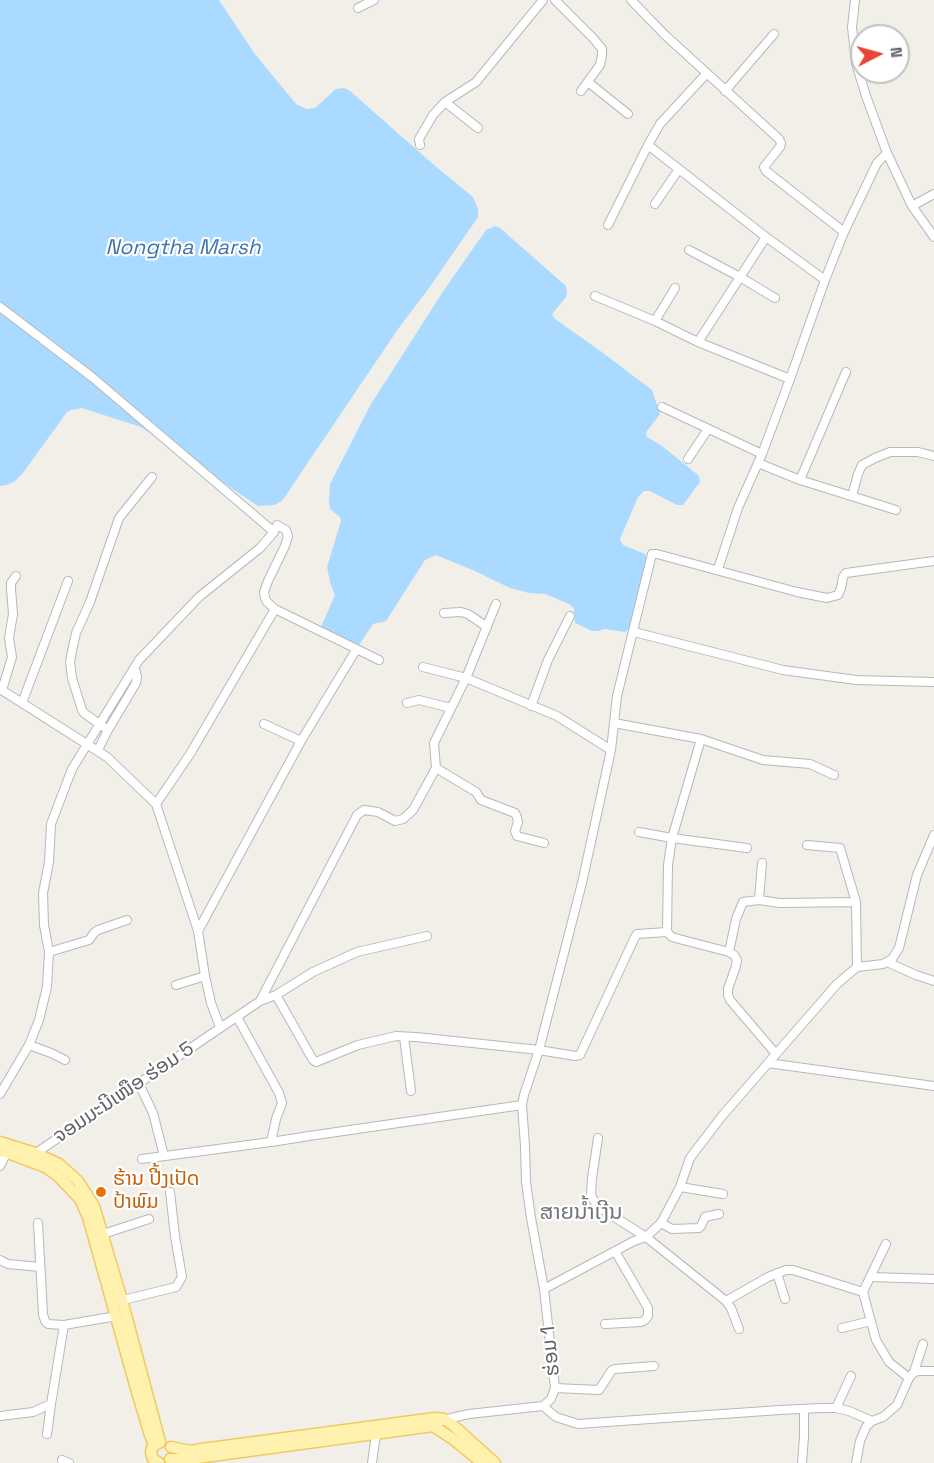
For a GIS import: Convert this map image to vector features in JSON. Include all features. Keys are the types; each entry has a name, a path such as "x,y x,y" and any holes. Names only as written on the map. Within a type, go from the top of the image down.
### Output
{"main road":[{"path":"2,1148 59,1164 78,1181 94,1206 103,1234 117,1301 117,1316 137,1392 150,1435 157,1443 191,1451 375,1430 447,1426 482,1463"},
{"path":"31,1156 58,1176 80,1199 88,1217 117,1301 157,1443"},
{"path":"160,1461 190,1459 375,1430 435,1418 495,1463"},
{"path":"157,1443 152,1449 160,1461"},
{"path":"160,1461 172,1451 171,1447"}],"street":[{"path":"358,8 374,0"},
{"path":"420,145 419,140 433,115 445,102 476,82 543,0"},
{"path":"555,0 602,49 600,65 581,91"},
{"path":"631,0 665,35 779,139 780,147 764,167 766,171 844,232"},
{"path":"855,0 852,27 856,63 866,96 887,153 912,206 934,237"},
{"path":"725,90 774,34"},
{"path":"608,225 660,124 706,73"},
{"path":"588,82 628,114"},
{"path":"445,102 478,128"},
{"path":"648,145 825,280"},
{"path":"887,153 877,163 844,232 760,458 738,508 718,569 797,592 827,598 838,595 846,573 934,561"},
{"path":"655,204 679,169"},
{"path":"912,206 934,194"},
{"path":"698,342 766,237"},
{"path":"689,250 775,298"},
{"path":"655,321 675,288"},
{"path":"595,296 698,342 790,379"},
{"path":"0,307 92,377 274,532"},
{"path":"800,480 846,372"},
{"path":"662,407 708,429 800,480 896,510"},
{"path":"688,459 708,429"},
{"path":"852,496 862,465 890,452 918,452 934,456"},
{"path":"108,730 84,714 72,678 70,662 76,633 90,602 119,518 152,477"},
{"path":"0,1094 29,1045 39,1020 47,987 49,952 44,925 43,893 49,862 51,824 72,769 143,656 200,597 260,548 277,525 285,530 288,536 268,580 264,592 265,598 275,609 379,660"},
{"name":"ຮ່ອມ 1","path":"447,1426 469,1414 543,1406 551,1399 555,1388 544,1288 526,1182 522,1106 524,1095 539,1050 582,883 611,750 617,696 653,553 718,569"},
{"path":"16,576 11,583 13,614 9,638 12,657 1,689 98,750 156,804 198,931 211,1003 220,1027"},
{"path":"22,703 68,581"},
{"path":"260,1001 357,814 364,810 378,812 395,821 403,819 414,810 436,768 434,743 466,678 495,604"},
{"path":"156,804 189,754 275,609"},
{"path":"444,613 468,614 487,627"},
{"path":"531,706 548,660 570,616"},
{"path":"634,632 783,670 856,680 934,682"},
{"path":"198,931 301,741 356,650"},
{"path":"423,667 466,678 557,716 611,750"},
{"path":"98,750 136,683 135,669"},
{"path":"407,703 419,700 451,708"},
{"path":"614,723 702,739 763,760 810,764 834,776"},
{"path":"264,724 301,741"},
{"path":"702,739 672,838 668,865 667,932 672,937 734,955 737,960 728,995 776,1054"},
{"path":"436,768 476,792 481,800 515,813 518,822 515,831 517,836 544,843"},
{"path":"639,832 747,848"},
{"path":"544,1288 646,1237 661,1223 680,1187 690,1158 722,1116 837,984 857,967 887,962 896,954 917,875 934,835"},
{"path":"807,845 840,848 856,902 857,967"},
{"path":"759,900 762,863"},
{"path":"729,952 736,919 743,902 759,900 780,903 856,902"},
{"path":"49,952 89,940 98,930 127,920"},
{"path":"276,995 315,1062 358,1045 396,1036 539,1050 575,1056 580,1055 637,934 667,932"},
{"path":"260,1001 276,995 313,972 357,952 427,936"},
{"path":"887,962 934,981"},
{"path":"176,985 205,975"},
{"name":"ຈອມມະນີເໜືອ ຮ່ອມ 5","path":"31,1156 260,1001"},
{"path":"237,1017 279,1093 282,1103 271,1142"},
{"path":"404,1037 411,1091"},
{"path":"29,1045 65,1060"},
{"path":"768,1063 934,1086"},
{"path":"139,1084 153,1113 164,1156"},
{"path":"142,1159 522,1106"},
{"path":"598,1138 591,1195 597,1206 646,1237 726,1301 739,1329"},
{"path":"0,1166 2,1148"},
{"path":"680,1187 723,1194"},
{"path":"117,1301 176,1287 182,1277 170,1192"},
{"path":"661,1223 672,1229 699,1228 705,1217 718,1214"},
{"path":"103,1234 149,1219"},
{"path":"38,1223 45,1321 52,1325 64,1325 117,1316"},
{"path":"886,1244 863,1292 876,1340 889,1362 911,1375"},
{"path":"605,1324 641,1322 648,1316 648,1308 615,1251"},
{"path":"0,1260 8,1264 40,1267"},
{"path":"726,1301 777,1273 793,1270 863,1292"},
{"path":"777,1273 784,1299"},
{"path":"871,1277 934,1279"},
{"path":"842,1328 871,1321"},
{"path":"47,1434 64,1325"},
{"path":"856,1463 860,1441 868,1424 883,1417 897,1405 923,1344"},
{"path":"555,1388 599,1390 612,1370 654,1366"},
{"path":"911,1375 920,1371 934,1371"},
{"path":"836,1408 851,1376"},
{"path":"0,1416 33,1412 51,1404"},
{"path":"543,1406 556,1417 578,1424 836,1408 857,1413 872,1421"},
{"path":"802,1463 804,1409"},
{"path":"372,1463 375,1430"}],"water":[{"name":"Nongtha Marsh","path":"0,0 219,0 254,53 296,104 307,109 315,108 336,89 344,88 350,91 473,197 478,209 478,217 398,329 282,501 274,505 258,506 141,427 82,408 67,412 23,473 15,481 0,486"},
{"path":"495,226 566,286 566,297 552,314 555,319 652,390 660,414 647,431 647,437 662,446 699,476 700,482 683,505 677,505 650,491 644,491 638,497 620,539 623,545 645,554 647,559 630,628 625,632 605,629 592,631 575,623 574,608 569,604 545,594 510,588 436,555 425,560 386,621 373,624 356,646 321,627 335,595 327,567 341,521 340,517 330,509 330,484 371,404 444,290 486,230"}],"place":[{"name":"ຮ້ານ ປີ້ງເປັດ ປ້າພົມ","path":"101,1192"}],"district":[{"name":"ສາຍນ້ຳເງີນ","path":"581,1213"}]}
